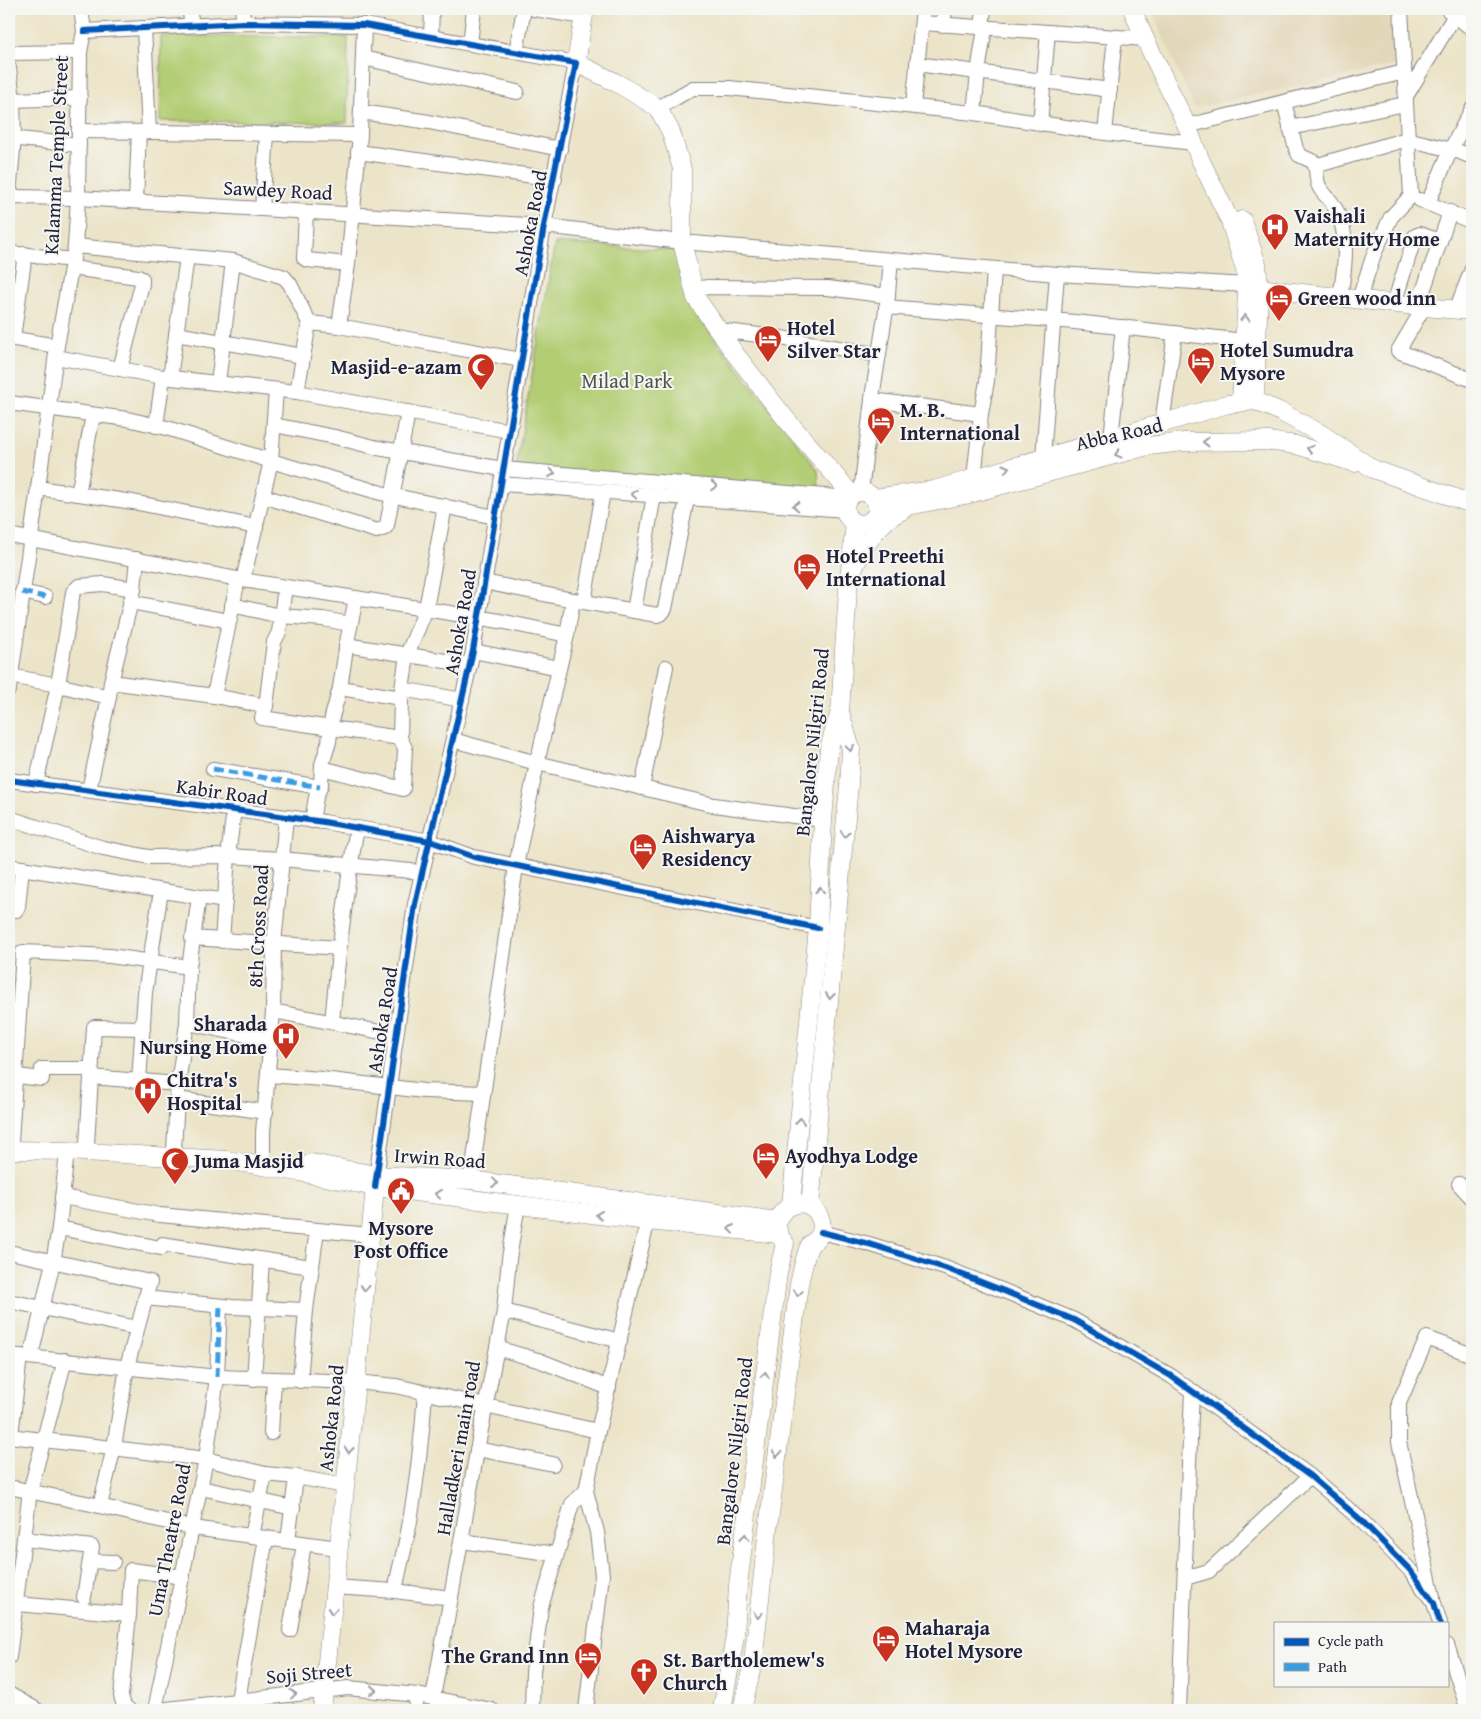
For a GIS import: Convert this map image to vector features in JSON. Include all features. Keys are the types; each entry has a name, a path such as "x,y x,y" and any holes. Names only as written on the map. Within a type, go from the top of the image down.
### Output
{"main road":[{"path":"1132,9 1145,39 1242,218 1257,264 1244,341 1248,402"},
{"path":"1144,9 1193,125 1194,144 1230,221 1245,270 1253,287 1248,402"},
{"name":"Ashoka Road","path":"576,63 585,13"},
{"path":"576,63 617,83 658,108 672,132 682,169 682,242 696,298 785,418 859,504 926,492 1197,413 1248,402"},
{"path":"1253,287 1421,307 1464,310"},
{"name":"Abba Road","path":"1248,402 1279,411 1323,435 1373,469"},
{"path":"1165,443 1197,413"},
{"name":"Abba Road","path":"859,504 920,504 965,495 1165,443 1268,441 1296,445 1373,469 1472,504"},
{"name":"Bangalore Nilgiri Road","path":"722,1710 735,1636 738,1585 778,1273 782,1211 792,1204 818,928 823,820 829,748 840,712 850,575 859,504"},
{"path":"850,575 871,537 885,521 900,511 920,504"},
{"path":"810,1206 851,749 840,712"},
{"name":"Irwin Road","path":"10,1144 87,1144 226,1151 338,1167 376,1181 472,1180 781,1233"},
{"name":"Irwin Road","path":"10,1144 67,1151 226,1160 299,1172 376,1181 518,1204 650,1212"},
{"name":"Ashoka Road","path":"322,1710 376,1181"},
{"path":"742,1710 753,1662 799,1284 809,1245 816,1240 821,1232 822,1222 818,1212 810,1206 801,1203 792,1204"}],"street":[{"name":"Kalamma Temple Street","path":"10,683 13,629 22,592 31,538 56,351 75,246 78,198 80,52 84,31 81,9"},
{"path":"189,9 192,24"},
{"path":"288,9 289,23"},
{"path":"431,36 432,9"},
{"path":"470,44 474,9"},
{"path":"516,52 524,9"},
{"path":"534,9 585,13"},
{"path":"943,25 945,9"},
{"path":"974,113 984,28 984,9"},
{"path":"1359,300 1374,254 1391,217 1411,196 1401,9"},
{"path":"1451,12 1472,16"},
{"path":"1451,12 1472,28"},
{"path":"1290,128 1405,101 1451,12"},
{"path":"84,31 192,24 242,16 289,23 364,25 576,63"},
{"path":"913,106 922,16 943,25 1145,39"},
{"path":"339,326 348,264 360,136 364,25"},
{"path":"136,201 144,132 144,28"},
{"path":"1040,124 1048,32"},
{"path":"1106,133 1115,37"},
{"path":"9,53 80,52"},
{"path":"363,58 517,92"},
{"name":"Ashoka Road","path":"376,1181 416,904 473,651 544,226 576,63"},
{"path":"917,64 1110,90"},
{"path":"9,68 12,138 9,196"},
{"path":"1193,125 1404,72"},
{"path":"658,108 693,88 730,88 974,113 1040,124 1194,144"},
{"path":"11,100 80,98"},
{"path":"1284,102 1296,149 1299,155 1311,161 1315,166 1319,187 1332,203 1340,219 1343,231 1344,268 1340,297"},
{"path":"1428,203 1451,149 1472,109"},
{"path":"361,112 429,122 560,149"},
{"path":"12,138 79,138 144,132 360,136"},
{"path":"262,209 267,134"},
{"path":"1315,166 1407,139 1472,156"},
{"path":"358,152 554,179"},
{"name":"Sawdey Road","path":"9,196 136,201 544,226 682,242 994,269 1253,287"},
{"path":"1411,196 1472,222"},
{"path":"306,212 304,258 348,264"},
{"path":"1450,212 1421,307 1398,351 1472,380"},
{"path":"1394,304 1415,236 1420,234 1440,241"},
{"path":"75,246 233,261 284,277 290,284 309,323 297,392"},
{"path":"9,253 25,254 138,276 142,279 120,369"},
{"path":"25,254 11,338 120,369 166,378 297,392 510,431"},
{"path":"156,426 176,334 187,257"},
{"path":"274,425 401,453 503,469 688,491 859,504 891,260"},
{"path":"218,383 233,261"},
{"path":"974,478 986,381 994,269"},
{"path":"1464,310 1472,269"},
{"path":"1043,457 1057,274"},
{"path":"694,290 708,287 828,288 887,302 991,315 1123,327 1244,341"},
{"path":"309,323 339,326 521,360"},
{"path":"1111,438 1123,327"},
{"path":"718,330 878,354"},
{"path":"1162,423 1175,333"},
{"path":"176,334 303,356"},
{"path":"214,696 232,605 256,527 271,462 276,390"},
{"path":"872,400 981,414"},
{"path":"9,403 127,419 156,426 271,462 393,495 495,516"},
{"path":"263,496 377,531 385,528 408,412"},
{"path":"78,494 93,414"},
{"path":"500,484 654,495 688,491"},
{"path":"38,488 167,508 256,527"},
{"path":"484,582 578,601 657,615 661,614 666,609 688,491"},
{"path":"472,1180 516,866 559,668 578,601 604,492"},
{"path":"634,611 654,495"},
{"path":"322,768 403,789 405,748 400,738 401,693 407,655 426,609 445,506"},
{"path":"9,534 240,579 426,609 567,635"},
{"path":"89,790 111,682 132,595 137,559"},
{"path":"36,784 58,685 75,589 79,586 103,584 132,595 229,621"},
{"path":"285,587 280,616 280,632 274,642 266,706 262,718 400,738"},
{"path":"22,592 45,597"},
{"path":"312,821 340,688 346,645 356,598"},
{"path":"232,605 280,616 323,619 350,624"},
{"path":"346,645 470,665"},
{"path":"473,651 559,668"},
{"path":"642,788 666,667"},
{"path":"111,682 214,696 266,706"},
{"path":"10,683 58,685 109,697"},
{"path":"340,688 462,700"},
{"path":"453,740 537,763 714,805 823,820"},
{"path":"213,769 320,787"},
{"name":"Kabir Road","path":"9,780 286,817 430,841 474,857 818,928"},
{"path":"222,940 228,856 234,810"},
{"name":"8th Cross Road","path":"263,1157 273,1011 274,944 286,817"},
{"path":"9,818 104,848 149,857 228,856 422,872"},
{"path":"332,1022 339,948 357,828"},
{"path":"9,910 16,910 18,907 15,867 225,901"},
{"path":"139,1081 150,960 161,891"},
{"path":"174,1149 178,1084 187,1024 189,967 199,897"},
{"path":"192,938 339,948"},
{"path":"10,1144 14,1004 23,952 110,956 150,960 189,967"},
{"path":"273,1011 396,1035"},
{"path":"187,1024 271,1040"},
{"path":"87,1144 94,1027 143,1028"},
{"path":"12,1075 42,1078 42,1069 178,1084"},
{"path":"268,1075 322,1079 424,1091 484,1093"},
{"path":"177,1099 266,1112"},
{"path":"67,1151 59,1228 53,1262 41,1308 20,1356 10,1436 206,1459 265,1474 345,1486"},
{"path":"1459,1184 1472,1198"},
{"path":"62,1196 160,1215 370,1235"},
{"name":"Halladkeri main road","path":"433,1698 477,1449 504,1311 509,1259 518,1204"},
{"path":"586,1710 602,1575 597,1532 586,1490 598,1431 650,1212"},
{"path":"59,1228 161,1248 163,1244 311,1266"},
{"path":"300,1381 306,1310 317,1230"},
{"path":"821,1232 869,1244 945,1268 1074,1320 1171,1376 1310,1476 1361,1520 1403,1562 1434,1603"},
{"path":"9,1252 150,1282 127,1367 114,1447 100,1506"},
{"path":"254,1379 262,1260"},
{"path":"145,1298 258,1309 306,1310"},
{"path":"9,1301 137,1328"},
{"name":"Uma Theatre Road","path":"156,1710 206,1459 217,1377 220,1306"},
{"path":"504,1311 620,1341"},
{"path":"1440,1622 1399,1442 1399,1403 1427,1338 1472,1355"},
{"path":"497,1348 542,1361 609,1388"},
{"path":"20,1356 217,1377 356,1382 396,1386 598,1431"},
{"path":"9,1657 30,1491 65,1360"},
{"path":"271,1433 274,1380"},
{"path":"1179,1710 1192,1392"},
{"path":"395,1591 422,1445 425,1393"},
{"path":"477,1449 553,1464"},
{"path":"238,1705 259,1537 260,1500 265,1474"},
{"path":"1185,1578 1209,1571 1310,1476"},
{"path":"288,1541 296,1478"},
{"path":"9,1488 100,1506 193,1528 338,1548"},
{"path":"201,1488 293,1508"},
{"path":"532,1710 533,1672 541,1607 572,1504 586,1490"},
{"path":"24,1540 92,1547 84,1597"},
{"path":"461,1541 556,1554"},
{"path":"290,1630 304,1544"},
{"path":"90,1561 113,1562"},
{"path":"129,1710 124,1706 121,1696 131,1570 182,1577"},
{"path":"334,1587 395,1591 451,1598"},
{"path":"17,1604 129,1614"},
{"path":"1448,1647 1468,1710"},
{"name":"Soji Street","path":"156,1710 238,1705 348,1688 417,1695 492,1710"},
{"path":"9,1694 37,1710"},
{"path":"415,1710 417,1695"}],"shaded area":[{"path":"1151,9 1394,9 1397,65 1194,108"}],"green space":[{"path":"161,36 348,37 347,123 160,121"},
{"name":"Milad Park","path":"555,243 677,250 691,308 818,470 819,491 516,467"}],"marked path":[{"path":"22,592 45,597"},
{"path":"213,769 320,787"},
{"path":"217,1377 220,1306"}],"cycle path":[{"path":"84,31 244,23 364,25 576,63 544,226 473,651 415,904 375,1187"},
{"path":"9,780 324,822 430,841 474,857 818,928"},
{"path":"821,1232 869,1244 945,1268 1004,1291 1074,1320 1171,1376 1310,1476 1361,1520 1410,1570 1434,1603 1440,1622"}],"place":[{"name":"Vaishali Maternity Home","path":"1275,251"},
{"name":"Green wood inn","path":"1279,322"},
{"name":"Hotel Silver Star","path":"768,363"},
{"name":"Hotel Sumudra Mysore","path":"1201,385"},
{"name":"Masjid-e-azam","path":"481,391"},
{"name":"M. B. International","path":"881,445"},
{"name":"Hotel Preethi International","path":"807,591"},
{"name":"Aishwarya Residency","path":"643,871"},
{"name":"Sharada Nursing Home","path":"286,1060"},
{"name":"Chitra's Hospital","path":"148,1115"},
{"name":"Ayodhya Lodge","path":"766,1180"},
{"name":"Juma Masjid","path":"175,1185"},
{"name":"Mysore Post Office","path":"401,1215"},
{"name":"Maharaja Hotel Mysore","path":"886,1663"},
{"name":"The Grand Inn","path":"588,1680"},
{"name":"St. Bartholemew's Church","path":"644,1696"}]}
